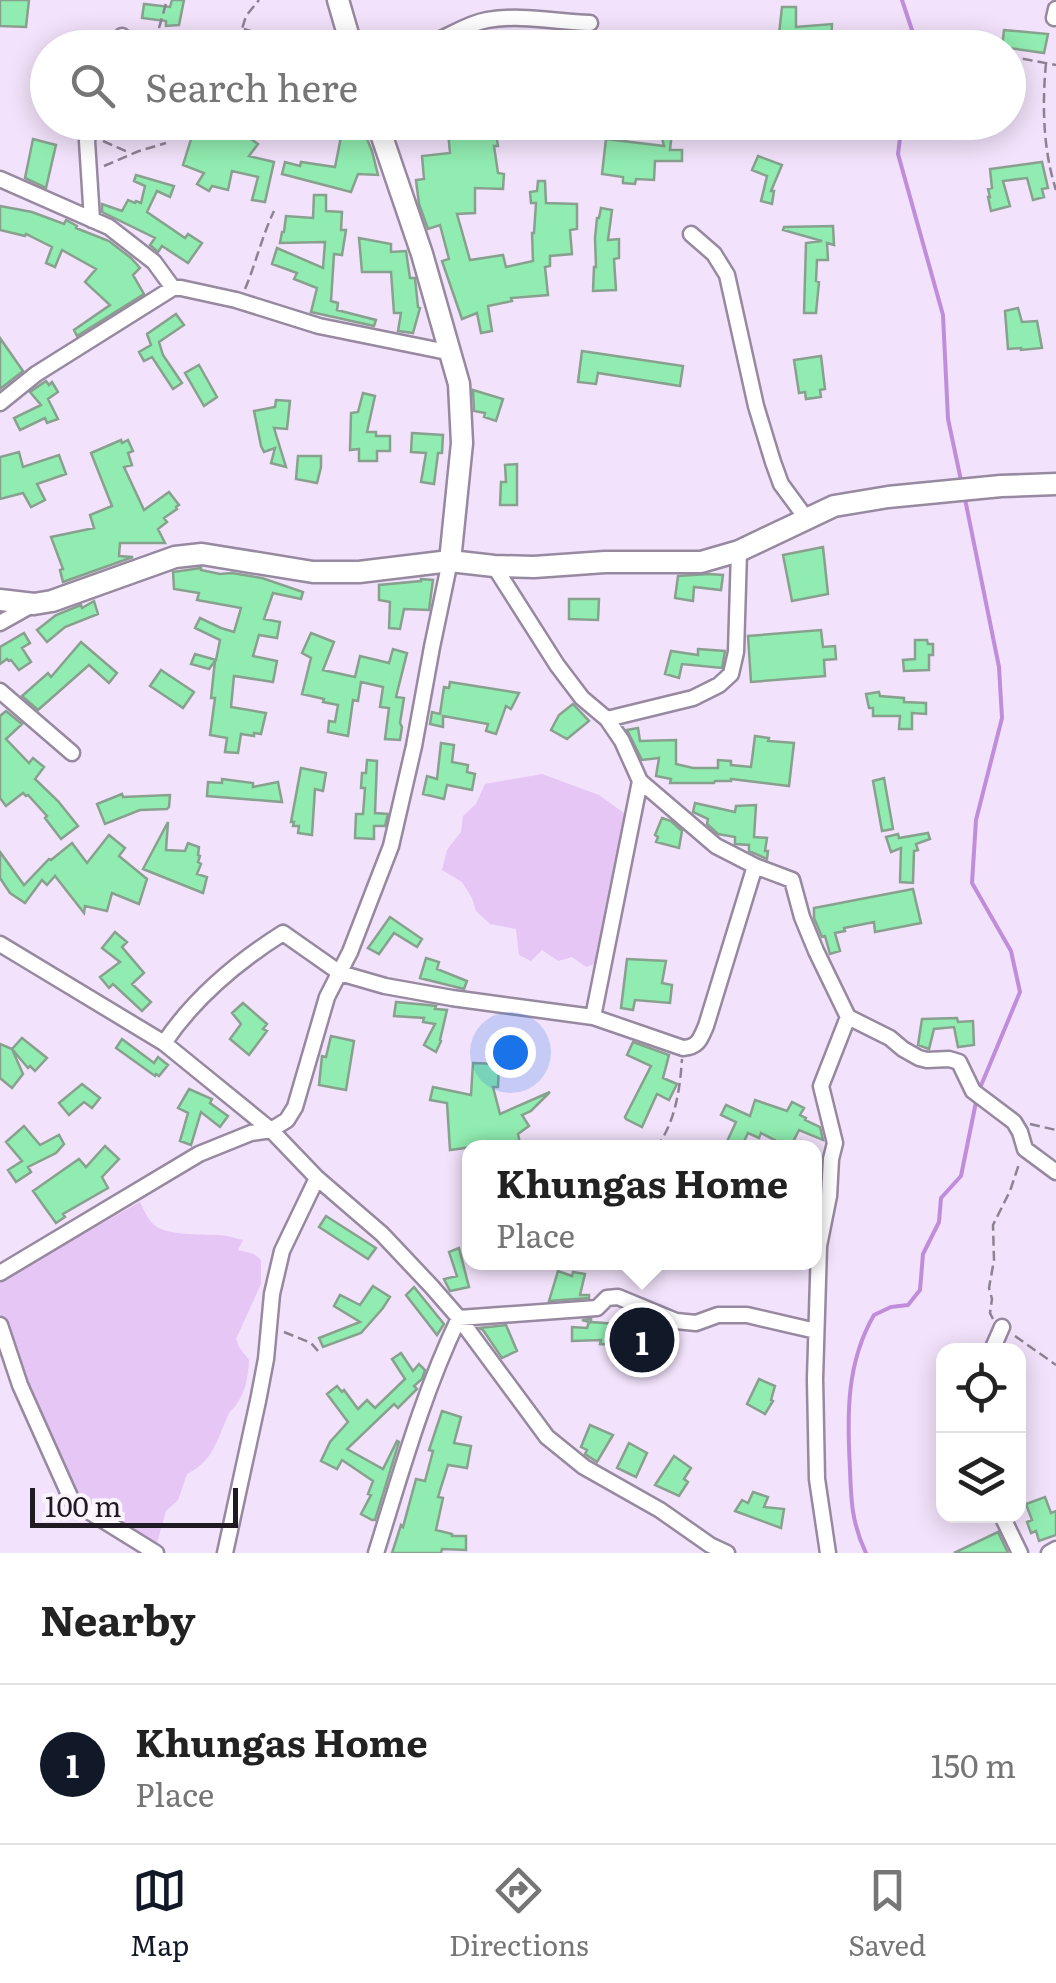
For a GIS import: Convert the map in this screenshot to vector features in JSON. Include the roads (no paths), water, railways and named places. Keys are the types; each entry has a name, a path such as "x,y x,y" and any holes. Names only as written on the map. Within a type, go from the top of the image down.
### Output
{"street":[{"path":"338,0 347,30"},
{"path":"460,30 487,20 543,19 590,24"},
{"path":"92,140 88,172 92,220"},
{"path":"0,1272 199,1154 251,1133 272,1130 287,1120 295,1107 327,998 391,846 450,561 462,443 459,384 452,354 383,140"},
{"path":"0,179 109,227 148,256 173,288"},
{"path":"691,234 714,254 727,274 756,406 781,484 806,518"},
{"path":"0,404 36,374 173,288 236,300 318,326 452,354"},
{"path":"0,600 34,604 52,601 190,554 226,556 313,572 360,572 450,561 534,568 605,562 701,562 739,551 834,506 1001,486 1056,484"},
{"path":"608,719 694,698 731,674 736,652 739,551"},
{"path":"494,566 556,665 582,698 608,719 640,781 705,838 755,866 792,880 802,917 848,1016 919,1058 959,1062 979,1095 1014,1122 1025,1149 1056,1172"},
{"path":"0,623 34,604"},
{"path":"0,691 72,754"},
{"path":"594,1017 640,781"},
{"path":"164,1043 194,1003 227,972 283,933 340,973 385,986 594,1017 682,1048 697,1044 755,866"},
{"path":"0,944 164,1043 272,1130 316,1178 382,1234 459,1318 547,1437 584,1468 660,1510 707,1549 727,1553"},
{"path":"822,1231 835,1143 821,1086 848,1016"},
{"path":"225,1553 258,1401 272,1294 282,1251 316,1178"},
{"path":"818,1270 815,1443 828,1553"},
{"path":"459,1318 597,1308 607,1298 618,1297 676,1320 696,1323 718,1316 746,1316 816,1331"},
{"path":"376,1553 420,1412 459,1318"},
{"path":"0,1325 20,1386 72,1501 156,1553"},
{"path":"995,1343 1002,1327"},
{"path":"1005,1523 1020,1553"},
{"path":"1048,1553 1056,1549"}],"waterway":[{"path":"902,0 912,30"},
{"path":"900,140 898,154 943,315 948,419 962,485"},
{"path":"965,499 999,667 1002,718 976,820 972,883 1011,951 1020,992 980,1088"},
{"path":"866,1553 855,1522 851,1492 849,1410 853,1371 874,1315 908,1305 920,1290 923,1254 939,1222 941,1198 961,1176 977,1097"}],"place":[{"name":"Khungas Home","path":"642,1340"}]}
